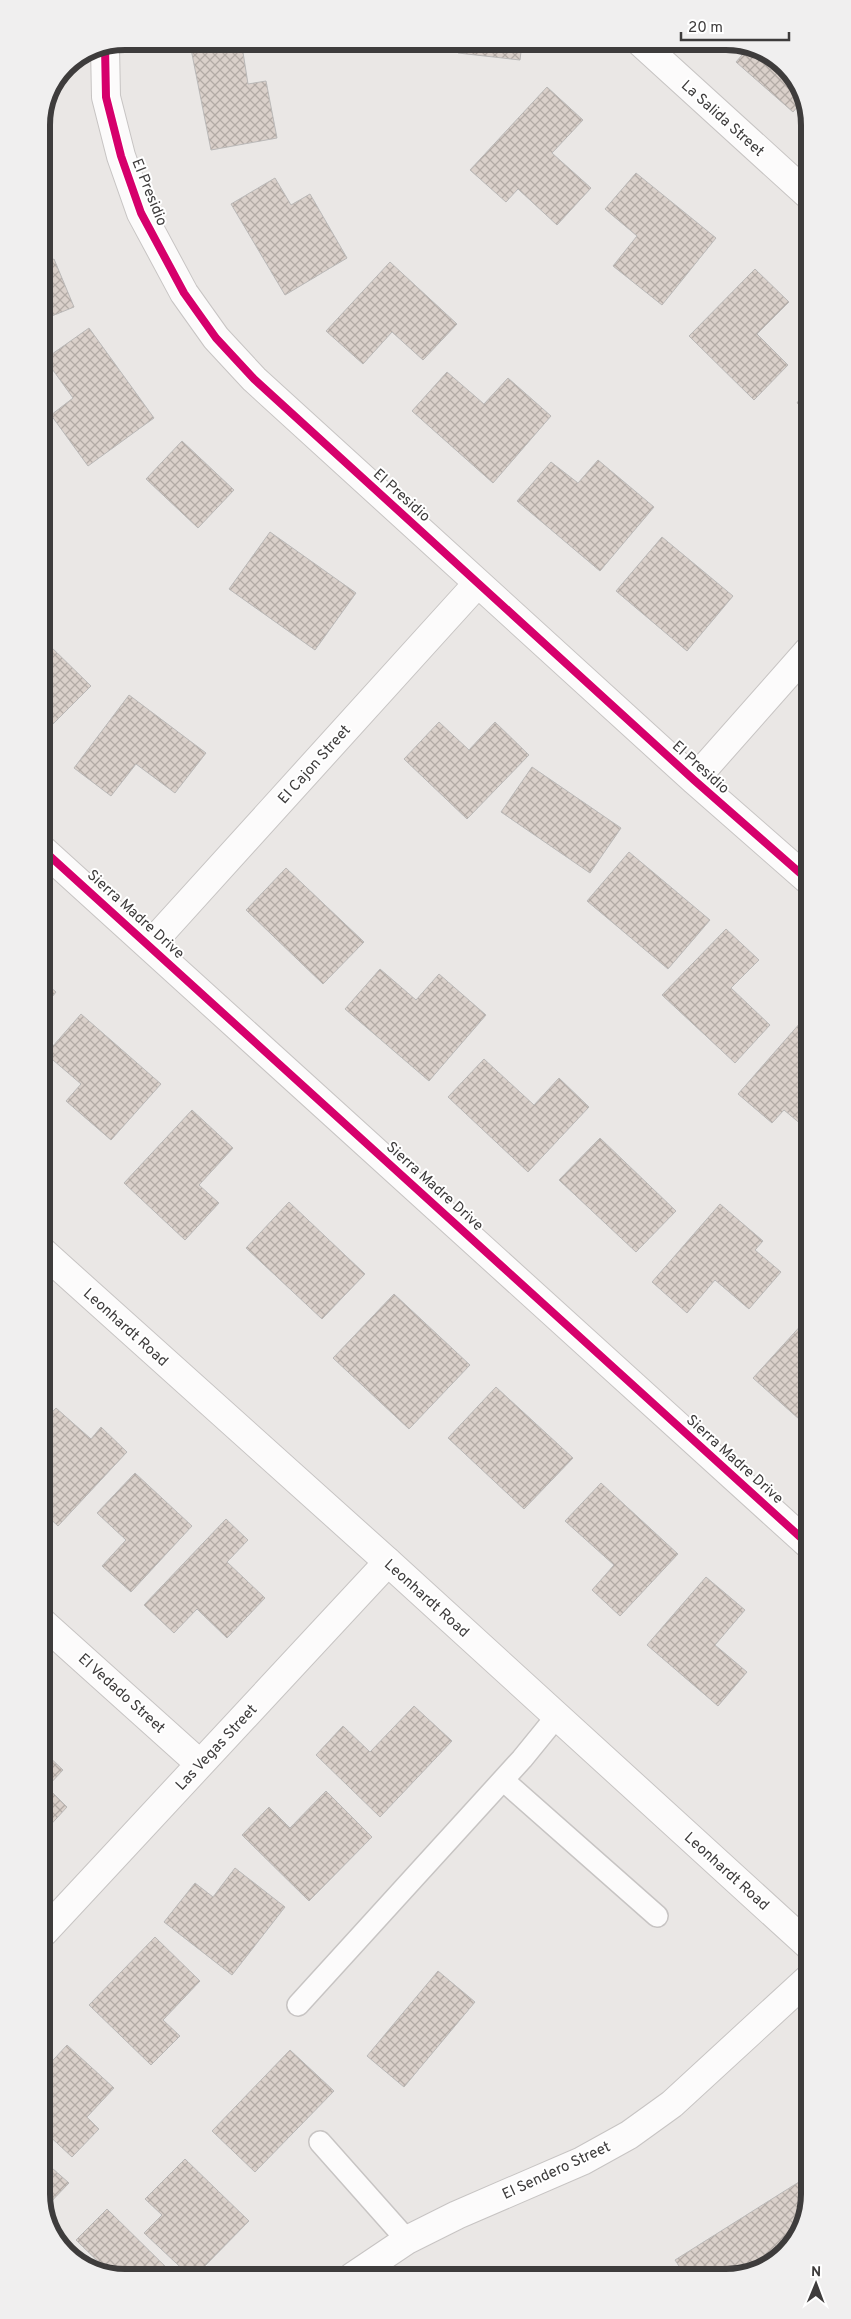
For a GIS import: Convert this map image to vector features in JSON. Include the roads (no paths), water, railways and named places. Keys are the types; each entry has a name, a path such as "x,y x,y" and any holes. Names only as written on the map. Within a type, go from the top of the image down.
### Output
{"street":[{"name":"La Salida Street","path":"649,50 801,189"},
{"name":"El Presidio","path":"105,53 106,97 121,156 141,213 184,293 216,338 254,379 694,780 801,874"},
{"name":"El Cajon Street","path":"150,945 478,583"},
{"path":"694,780 801,659"},
{"name":"Sierra Madre Drive","path":"50,856 801,1538"},
{"name":"Leonhardt Road","path":"50,1258 388,1562 801,1939"},
{"name":"Las Vegas Street","path":"50,1926 388,1562"},
{"name":"El Vedado Street","path":"50,1628 200,1764"},
{"name":"El Sendero Street","path":"362,2269 406,2240 457,2215 582,2162 628,2135 672,2104 801,1986"}],"lane":[{"path":"298,2005 503,1780 557,1716"},
{"path":"503,1780 657,1916"},
{"path":"320,2142 406,2240"}]}
